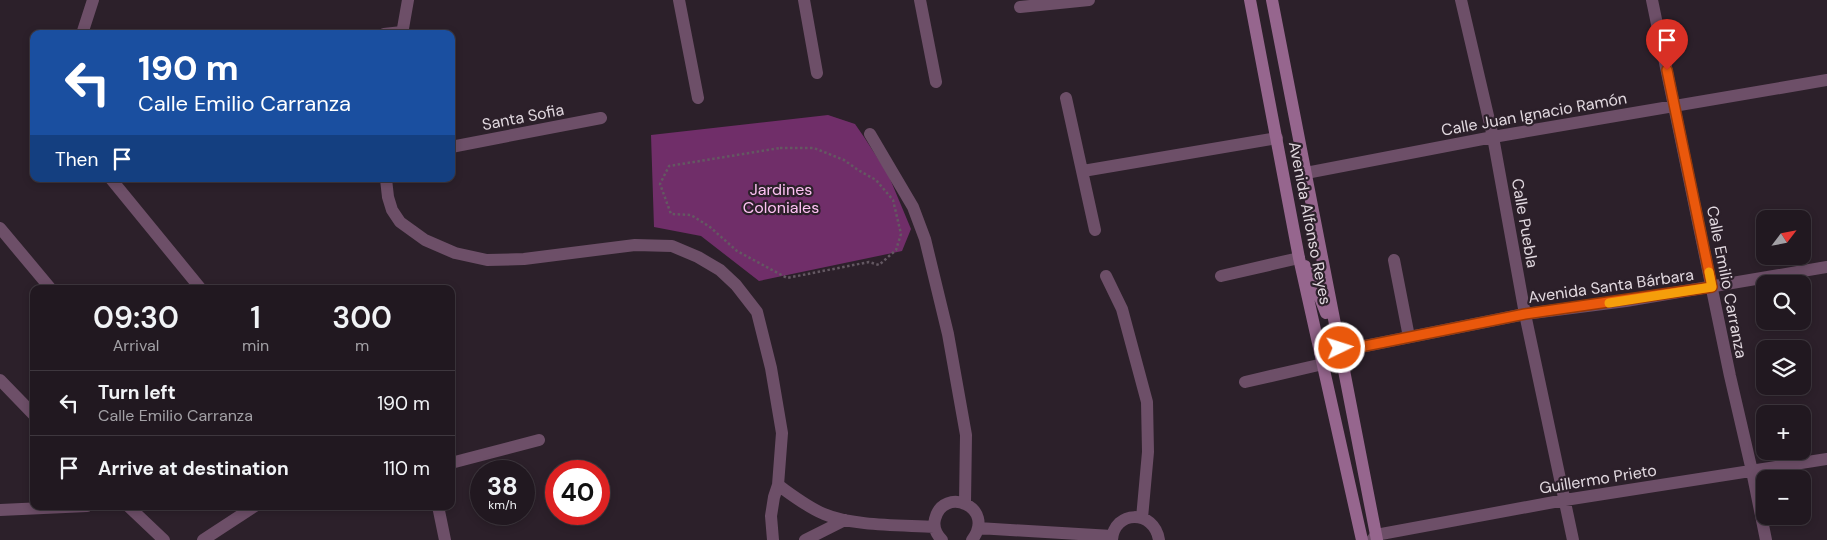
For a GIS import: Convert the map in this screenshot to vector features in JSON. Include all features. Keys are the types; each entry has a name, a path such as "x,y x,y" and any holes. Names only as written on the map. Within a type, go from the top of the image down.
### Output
{"main road":[{"name":"Avenida Alfonso Reyes","path":"1250,0 1299,258 1323,364 1358,537"},
{"name":"Avenida Alfonso Reyes","path":"1272,0 1375,538"},
{"path":"1299,258 1322,299 1332,334 1340,348"}],"street":[{"path":"83,30 93,0"},
{"path":"403,30 408,0"},
{"path":"679,0 698,98"},
{"path":"804,0 817,73"},
{"path":"920,0 936,82"},
{"path":"1020,7 1089,0"},
{"name":"Calle Puebla","path":"1461,0 1493,137 1525,314 1573,540"},
{"name":"Calle Emilio Carranza","path":"1652,0 1766,540"},
{"name":"Calle Juan Ignacio Ramón","path":"1306,173 1493,137 1827,80"},
{"path":"1066,98 1095,230"},
{"name":"Santa Sofia","path":"455,146 601,118"},
{"path":"870,134 913,207 925,239 948,334 965,427 967,469 965,503"},
{"path":"1083,171 1277,138"},
{"path":"112,182 198,285"},
{"path":"386,182 392,210 400,222 425,240 455,253 487,260 524,259 635,245 672,246 698,257 720,270 736,284 757,312 771,368 782,433 778,485 771,516 773,540"},
{"path":"0,228 48,285"},
{"path":"1221,276 1299,258"},
{"path":"1394,260 1409,337"},
{"name":"Avenida Santa Bárbara","path":"1340,348 1360,347 1525,314 1712,287 1827,267"},
{"path":"1106,276 1122,309 1147,402 1148,452 1142,518"},
{"path":"1245,382 1323,364"},
{"path":"0,380 30,412"},
{"path":"455,462 540,440"},
{"name":"Guillermo Prieto","path":"1375,538 1565,500 1827,459"},
{"path":"778,485 824,514 845,520 934,527"},
{"path":"942,540 934,527 935,518 940,509 947,503 956,501 965,503 976,514 978,528 972,540"},
{"path":"0,510 30,509"},
{"path":"132,510 164,540"},
{"path":"203,540 249,510"},
{"path":"439,510 446,540"},
{"path":"978,528 1112,538 1116,527 1123,520 1132,517 1142,518 1154,526 1159,540"},
{"path":"805,540 845,520"}],"path":[{"path":"780,148 814,148 844,160 876,180 893,200 901,234 896,250 880,265 869,262 787,278 737,251 710,227 691,215 671,214 660,184 669,166 780,148"}],"green space":[{"name":"Jardines Coloniales","path":"828,115 855,124 888,174 911,229 902,251 759,281 701,236 654,227 651,135"}],"slow traffic":[{"path":"1609,303 1712,287 1709,272"}],"route":[{"path":"1340,348 1360,347 1525,314 1626,301 1712,287 1667,70"}]}
